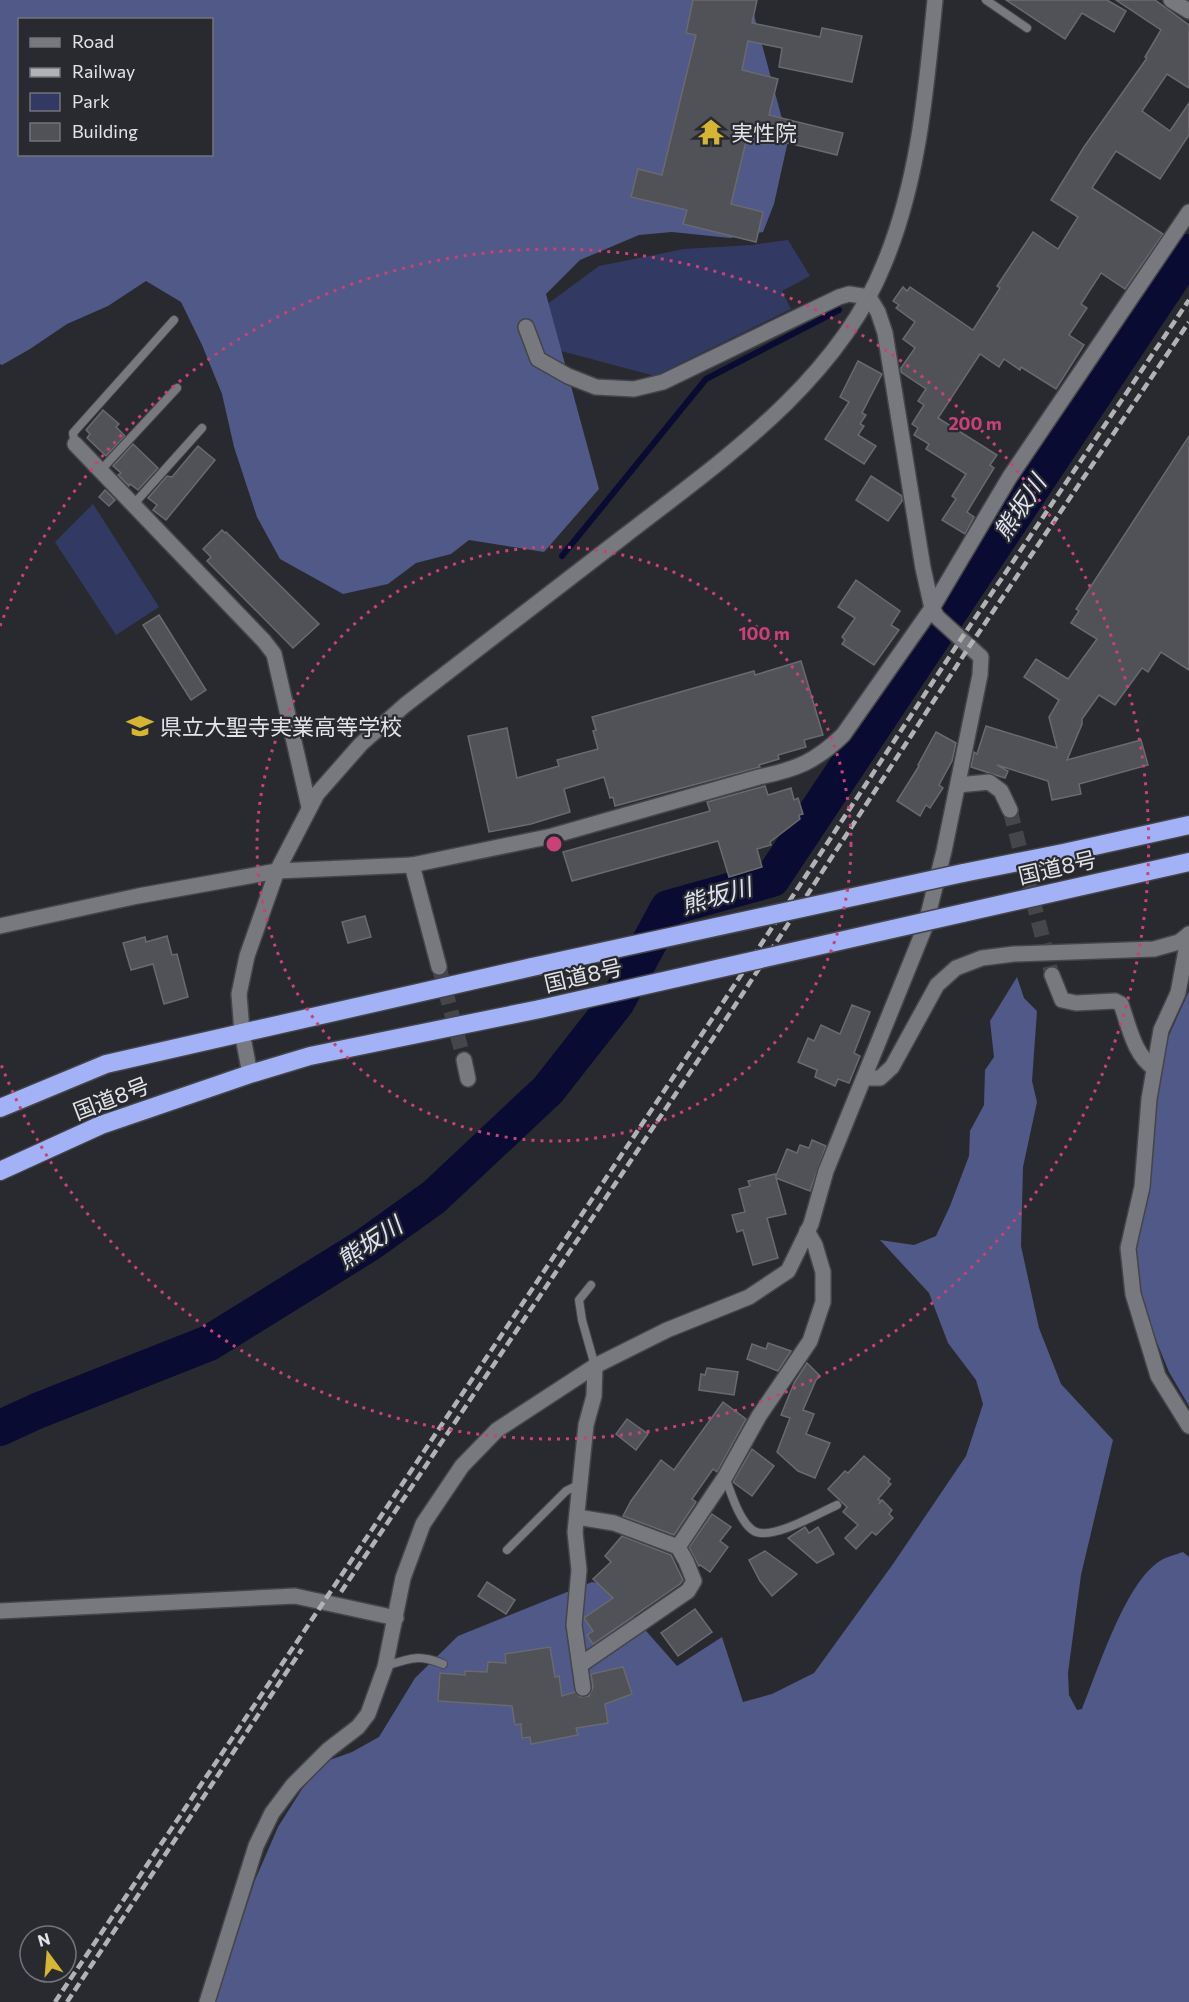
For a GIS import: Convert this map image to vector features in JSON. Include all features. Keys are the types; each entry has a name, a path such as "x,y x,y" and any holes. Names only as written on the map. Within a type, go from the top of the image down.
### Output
{"highway":[{"name":"国道8号","path":"0,1108 106,1064 532,967 1189,825"},
{"name":"国道8号","path":"0,1171 101,1125 310,1056 540,1010 1189,862"}],"street":[{"path":"250,1074 242,1032 239,994 245,965 277,871 317,794 361,744 405,705 729,455 778,411 801,390 842,338 869,297 903,215 917,152 930,59 935,0"},
{"path":"1171,0 1189,11"},
{"path":"0,926 211,882 277,871 412,865 552,836 759,777 790,771 810,761 827,750 843,735 939,618 1010,478 1189,212"},
{"path":"526,327 538,359 568,376 596,387 634,389 663,382 839,297 849,294 869,297"},
{"path":"207,2002 256,1846 272,1814 294,1785 328,1750 358,1727 368,1714 385,1667 403,1578 423,1524 462,1466 497,1430 595,1366 667,1330 749,1297 788,1271 811,1224 826,1171 865,1078 901,981 925,927 958,785 980,675 981,657 939,618 922,568 885,333 878,312 869,297"},
{"path":"75,444 274,654 309,807"},
{"path":"958,785 989,782 1001,792 1010,810"},
{"path":"412,865 439,967"},
{"path":"865,1078 880,1078 892,1067 938,985 956,968 982,958 1014,954 1154,949 1179,942 1189,934"},
{"path":"1189,934 1178,993 1161,1030 1149,1099 1143,1187 1128,1248 1133,1294 1158,1376 1189,1426"},
{"path":"1052,975 1062,1000 1077,1003 1115,1001 1121,1004 1135,1044 1144,1061 1154,1068"},
{"path":"464,1060 468,1079"},
{"path":"678,1547 725,1477 759,1416 810,1341 823,1302 823,1272 815,1245 807,1231"},
{"path":"583,1688 574,1625 579,1570 575,1532 586,1425 594,1396 595,1366"},
{"path":"577,1517 614,1522 678,1547 694,1581 688,1591 580,1665"},
{"path":"0,1611 295,1596 396,1618"}],"lane":[{"path":"986,0 1027,28"},
{"path":"75,444 73,433 174,320"},
{"path":"100,471 177,388"},
{"path":"133,505 202,428"},
{"path":"591,1285 579,1300 595,1366"},
{"path":"725,1477 740,1516 754,1531 770,1534 837,1505"},
{"path":"507,1550 566,1491 580,1484"},
{"path":"385,1667 407,1659 426,1657 443,1664"}],"green space":[{"path":"788,240 810,276 782,291 791,309 655,376 535,344 538,311 599,266 684,249 752,245"},
{"path":"93,504 159,607 116,635 55,542"}],"shaded area":[{"path":"0,0 750,0 788,141 774,204 763,232 730,238 672,232 639,235 580,260 546,294 599,489 544,552 469,540 451,554 416,563 388,584 343,594 280,559 257,517 234,447 222,394 202,345 181,302 146,281 108,306 67,324 2,365 0,364"},
{"path":"1017,977 1024,998 1037,1011 1032,1081 1037,1102 1023,1167 1021,1246 1039,1328 1061,1384 1113,1440 1081,1575 1068,1673 1069,1695 1077,1710 1082,1709 1113,1630 1134,1590 1157,1563 1183,1552 1189,1557 1189,2002 215,2002 255,1880 278,1827 302,1789 327,1761 352,1752 379,1737 415,1678 458,1636 592,1582 602,1584 618,1599 677,1666 722,1637 743,1702 772,1694 814,1673 893,1564 966,1456 983,1404 976,1380 948,1343 929,1293 880,1240 914,1245 936,1236 969,1156 970,1131 984,1105 985,1070 994,1057 990,1021"},
{"path":"1189,991 1189,1406 1169,1372 1151,1328 1140,1289 1135,1254 1149,1195 1157,1090 1166,1042"}],"building":[{"path":"693,0 757,0 752,23 820,37 822,28 862,36 852,82 779,67 782,48 748,41 742,70 778,79 769,115 843,133 837,155 748,133 731,204 763,212 756,242 683,224 687,210 631,197 638,169 662,175 696,35 686,33"},
{"path":"1006,0 1107,0 1126,11 1114,32 1082,13 1065,39"},
{"path":"1116,0 1155,0 1189,25 1189,88 1167,74 1142,111 1170,131 1189,103 1189,135 1160,179 1116,151 1092,188 1163,234 1125,289 1101,273 1081,304 1087,308 1069,335 1084,345 1056,389 1004,359 999,367 980,354 938,418 997,455 990,465 994,468 967,512 974,517 965,534 942,520 956,499 952,496 966,474 926,449 929,444 914,435 918,428 912,424 924,405 918,401 926,389 901,372 901,368 915,348 903,339 915,322 896,308 899,305 893,301 903,287 907,291 910,287 973,330 1000,288 997,286 1033,232 1058,249 1078,217 1051,200 1084,147 1147,58 1145,57 1161,30"},
{"path":"858,361 882,374 862,413 866,415 860,424 864,426 858,435 876,446 864,464 825,439 849,402 840,397"},
{"path":"103,410 119,424 116,427 125,436 106,456 87,438 90,434 86,430"},
{"path":"1189,436 1189,670 1161,652 1148,672 1142,668 1115,705 1099,695 1082,719 1067,760 1141,740 1148,765 1079,784 1081,794 1052,800 1048,781 997,765 1008,771 1005,778 971,767 974,752 977,754 986,726 1057,748 1049,717 1059,700 1024,677 1036,659 1068,679 1097,639 1071,623 1079,611 1076,609"},
{"path":"133,444 158,468 138,490 130,484 129,486 118,475 121,473 113,466"},
{"path":"198,446 215,460 166,520 153,510 157,505 148,498 167,476 172,477"},
{"path":"871,476 902,496 902,501 888,521 856,500"},
{"path":"105,490 115,500 109,506 99,497"},
{"path":"222,530 319,624 293,648 207,561 211,557 203,549"},
{"path":"856,580 900,611 891,625 899,630 874,665 842,644 845,640 842,637 855,618 838,607"},
{"path":"159,615 206,690 191,700 143,625"},
{"path":"801,661 823,735 804,740 806,747 778,755 779,759 759,765 760,767 615,806 613,797 610,798 604,777 564,789 570,812 531,824 489,832 468,736 507,728 517,778 559,766 557,760 598,749 592,717 754,671 755,675"},
{"path":"936,732 956,743 952,761 939,785 943,788 930,808 926,805 920,816 897,801 919,766"},
{"path":"765,786 768,795 791,788 794,800 798,798 803,814 799,815 800,819 770,842 771,845 757,849 762,867 729,877 718,841 572,881 563,852 710,811 707,802"},
{"path":"365,916 371,937 348,943 342,922"},
{"path":"167,936 172,955 177,954 188,997 164,1004 153,964 131,970 123,943 145,937 146,942"},
{"path":"852,1005 870,1012 854,1053 860,1056 849,1083 838,1079 835,1086 815,1077 817,1070 798,1062 808,1038 814,1041 821,1025 840,1034"},
{"path":"812,1140 826,1146 810,1191 776,1178 786,1214 767,1218 778,1258 753,1265 743,1230 737,1232 732,1215 745,1212 739,1189 750,1186 748,1181 775,1174 776,1176 787,1149 797,1153 800,1145 809,1148"},
{"path":"768,1343 791,1351 778,1371 747,1359 752,1344 766,1349"},
{"path":"807,1363 820,1376 803,1410 814,1414 806,1434 830,1443 815,1478 798,1471 777,1452 790,1418 781,1415 794,1383"},
{"path":"707,1368 738,1372 734,1395 699,1390 701,1374 705,1375"},
{"path":"723,1402 746,1419 717,1472 713,1469 692,1499 696,1502 674,1535 623,1516 631,1501 661,1460 674,1470"},
{"path":"627,1419 648,1434 636,1450 616,1434"},
{"path":"752,1449 774,1466 752,1496 733,1482"},
{"path":"864,1456 890,1479 888,1482 891,1484 878,1499 881,1501 879,1504 882,1500 892,1510 889,1514 893,1518 876,1535 872,1532 856,1549 845,1538 858,1525 843,1512 847,1507 828,1489"},
{"path":"712,1514 731,1527 720,1541 728,1547 710,1572 699,1566 689,1547"},
{"path":"805,1527 809,1533 818,1527 834,1554 817,1563 788,1538"},
{"path":"622,1536 671,1555 683,1580 593,1644 587,1635 593,1631 584,1618 613,1598 593,1579 611,1562 605,1556"},
{"path":"765,1551 797,1574 772,1596 760,1581 749,1560"},
{"path":"487,1582 515,1600 506,1614 478,1596"},
{"path":"695,1609 712,1632 678,1656 661,1633"},
{"path":"550,1647 555,1677 559,1676 562,1696 575,1692 580,1697 589,1696 593,1687 591,1674 623,1667 632,1694 605,1704 608,1723 576,1728 578,1735 531,1744 530,1737 522,1738 521,1724 515,1725 512,1706 438,1701 440,1673 465,1675 465,1671 487,1672 488,1662 506,1663 505,1654"}],"waterway":[{"name":"熊坂川","path":"0,1428 37,1411 209,1343 367,1245 434,1197 548,1090 617,1002 668,908 772,879 1189,252"},
{"path":"562,556 706,379 839,310"}],"tunnel":[{"path":"1010,810 1052,975"},
{"path":"439,967 464,1060"}],"railway":[{"path":"55,2002 1189,300"},
{"path":"341,1592 730,1013 969,647 1189,322"},
{"path":"67,2002 302,1649"}],"place":[{"name":"実性院","path":"711,132"},
{"name":"県立大聖寺実業高等学校","path":"140,726"}]}
